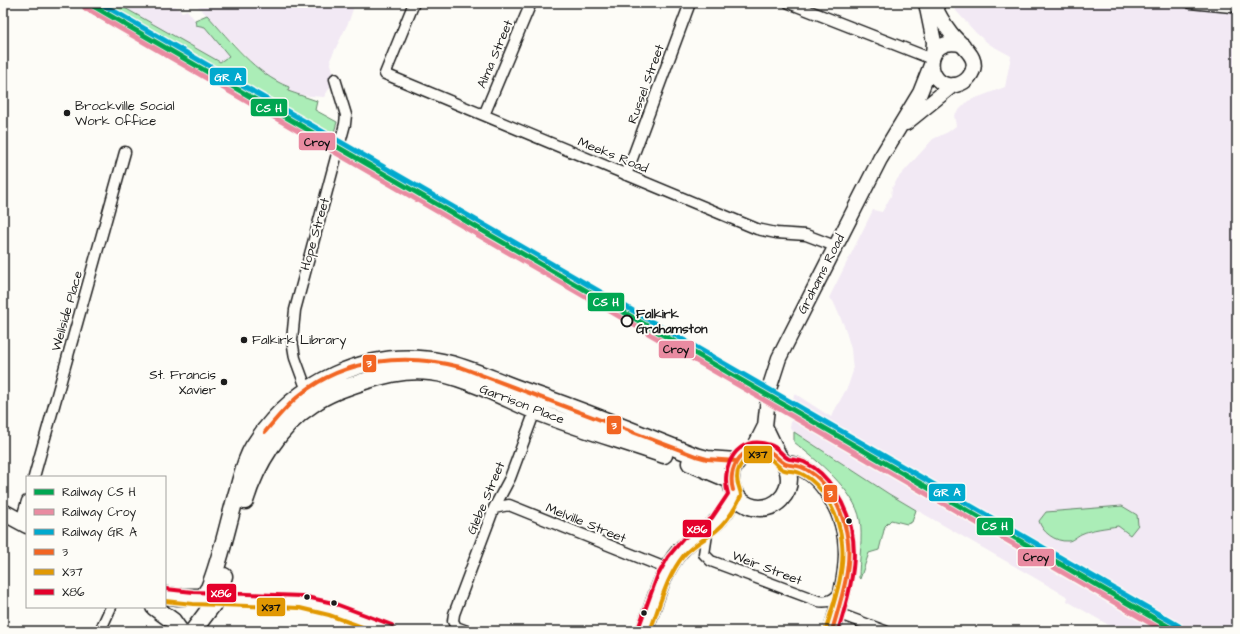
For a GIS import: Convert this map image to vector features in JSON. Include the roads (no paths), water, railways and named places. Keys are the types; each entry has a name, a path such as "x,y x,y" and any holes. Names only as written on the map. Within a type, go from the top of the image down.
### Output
{"main road":[{"name":"Grahams Road","path":"753,450 765,426 773,376 794,327 880,159 920,93 932,60 934,42 926,3"},
{"path":"933,3 939,16 951,34 962,45 972,56 973,70 967,79 960,84 953,85 940,81 935,77 932,60 939,47 947,43 962,45"},
{"name":"Grahams Road","path":"898,130 953,85"},
{"name":"Garrison Place","path":"210,598 249,486 268,451 296,418 310,396 336,373 364,364 393,358 444,362 530,392 696,456 707,459 736,460"},
{"name":"Garrison Place","path":"210,598 209,588 215,574 245,464 265,432 286,408 310,396 377,377 403,372 430,372 452,376 535,411 710,470 730,480"},
{"path":"765,426 783,461 789,479 787,490 778,502 769,507 760,508 748,506 735,495 730,480 731,470 736,460 753,450 763,449 773,452 783,461 802,467 812,474 832,497 838,509 848,542 848,565 844,586 843,615 832,631"},
{"path":"644,631 668,569 678,552 689,540 708,528 720,518 729,507 735,495"},
{"path":"3,512 24,523"},
{"path":"166,595 186,598 210,598 193,631"},
{"path":"155,608 173,621 180,631"}],"street":[{"name":"Meeks Road","path":"414,3 385,74 757,229 771,232 806,235 836,246"},
{"name":"Alma Street","path":"484,115 531,3"},
{"name":"Russel Street","path":"626,175 690,3"},
{"path":"789,3 932,60"},
{"path":"1190,3 1231,6"},
{"name":"Hope Street","path":"310,396 295,358 292,340 299,291 344,131 346,115 335,79"},
{"name":"Wellside Place","path":"34,476 125,152"},
{"path":"530,392 535,411"},
{"name":"Glebe Street","path":"467,631 456,627 453,621 454,614 494,508 510,478 535,411"},
{"name":"Melville Street","path":"494,508 509,505 668,569"},
{"path":"24,523 26,508"},
{"name":"Weir Street","path":"708,528 704,554 711,561 818,601 825,602 831,600 844,586"},
{"path":"210,598 301,602 331,609 390,631"},
{"path":"100,631 111,608"},
{"path":"843,615 885,631"}],"rail line":[{"name":"Croy","path":"85,8 1164,631"}],"place":[{"name":"Brockville Social Work Office","path":"67,113"},
{"name":"Falkirk Grahamston","path":"627,321"},
{"name":"Falkirk Library","path":"244,340"},
{"name":"St. Francis Xavier","path":"224,382"}]}
